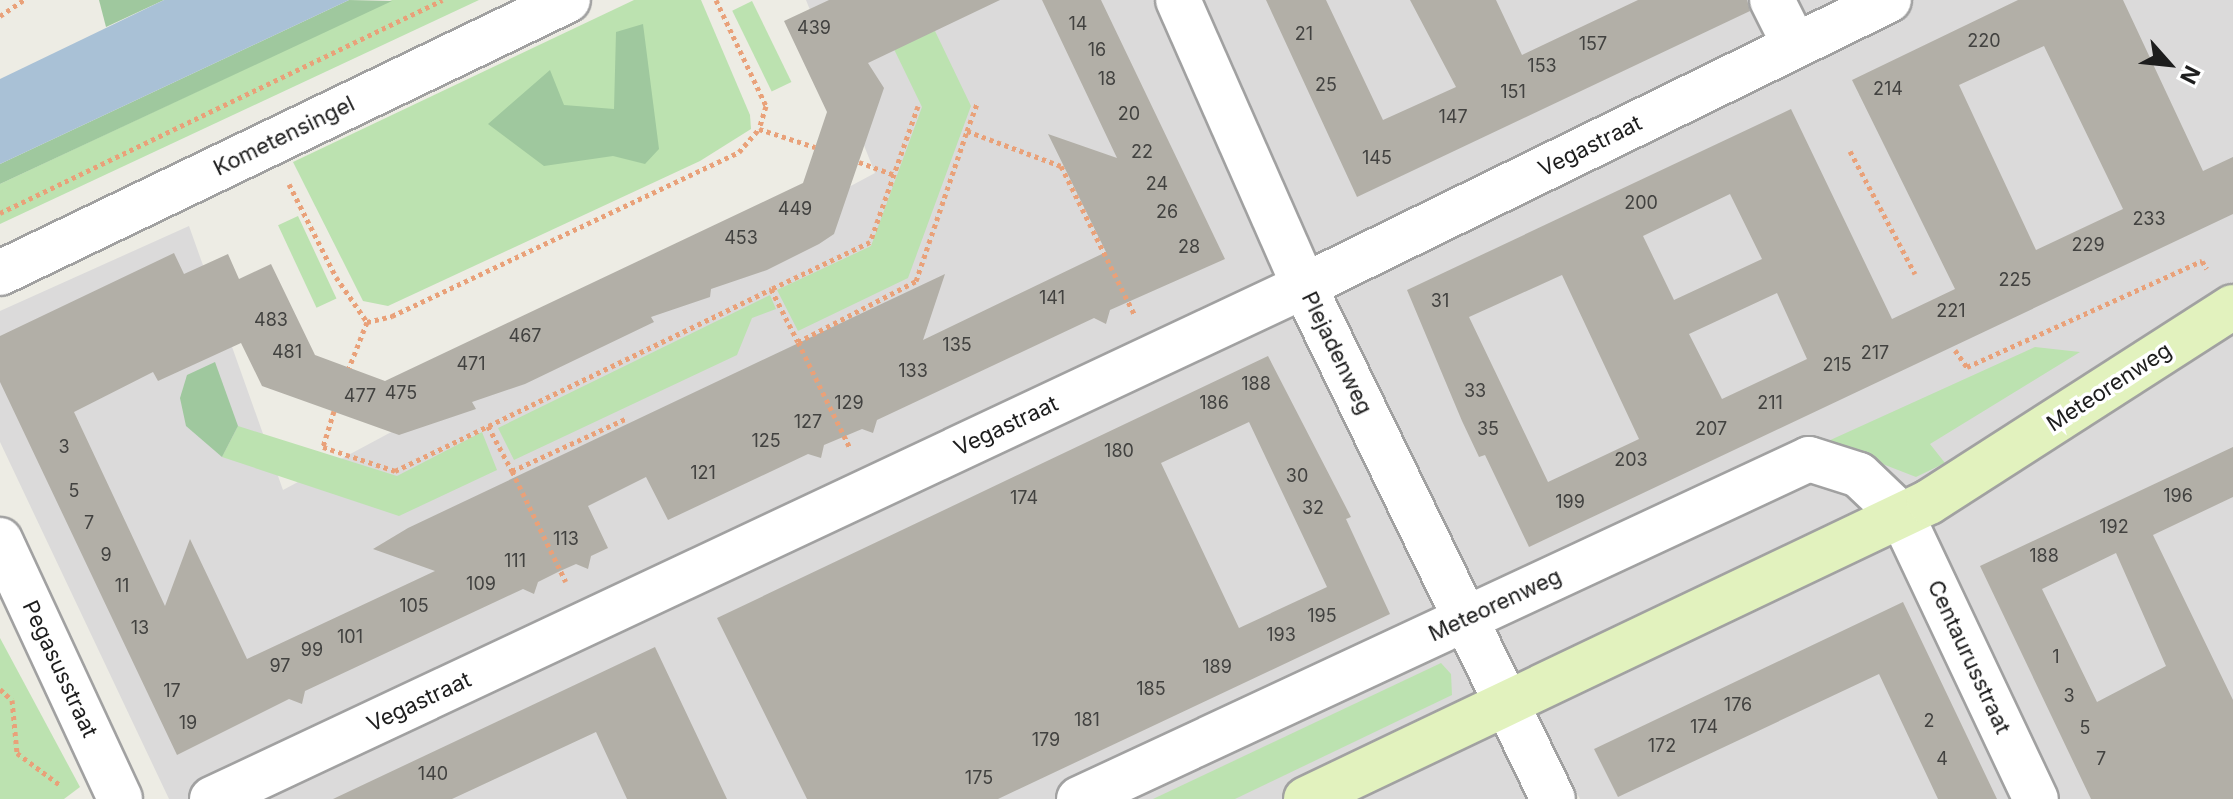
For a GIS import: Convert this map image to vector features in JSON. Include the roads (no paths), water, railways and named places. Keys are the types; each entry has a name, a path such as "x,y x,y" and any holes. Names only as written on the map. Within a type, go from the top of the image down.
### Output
{"street":[{"name":"Kometensingel","path":"0,273 568,0"},
{"name":"Plejadenweg","path":"1178,0 1304,286 1553,799"},
{"path":"1772,0 1795,46"},
{"name":"Vegastraat","path":"212,799 1304,286 1889,0"},
{"name":"Meteorenweg","path":"1306,799 1902,516 2232,309"},
{"name":"Meteorenweg","path":"1079,799 1809,459 1859,475 1902,516"},
{"name":"Centaurusstraat","path":"1902,516 2036,799"},
{"name":"Pegasusstraat","path":"0,540 120,799"}],"water":[{"path":"164,0 349,0 0,164 0,79"}]}
